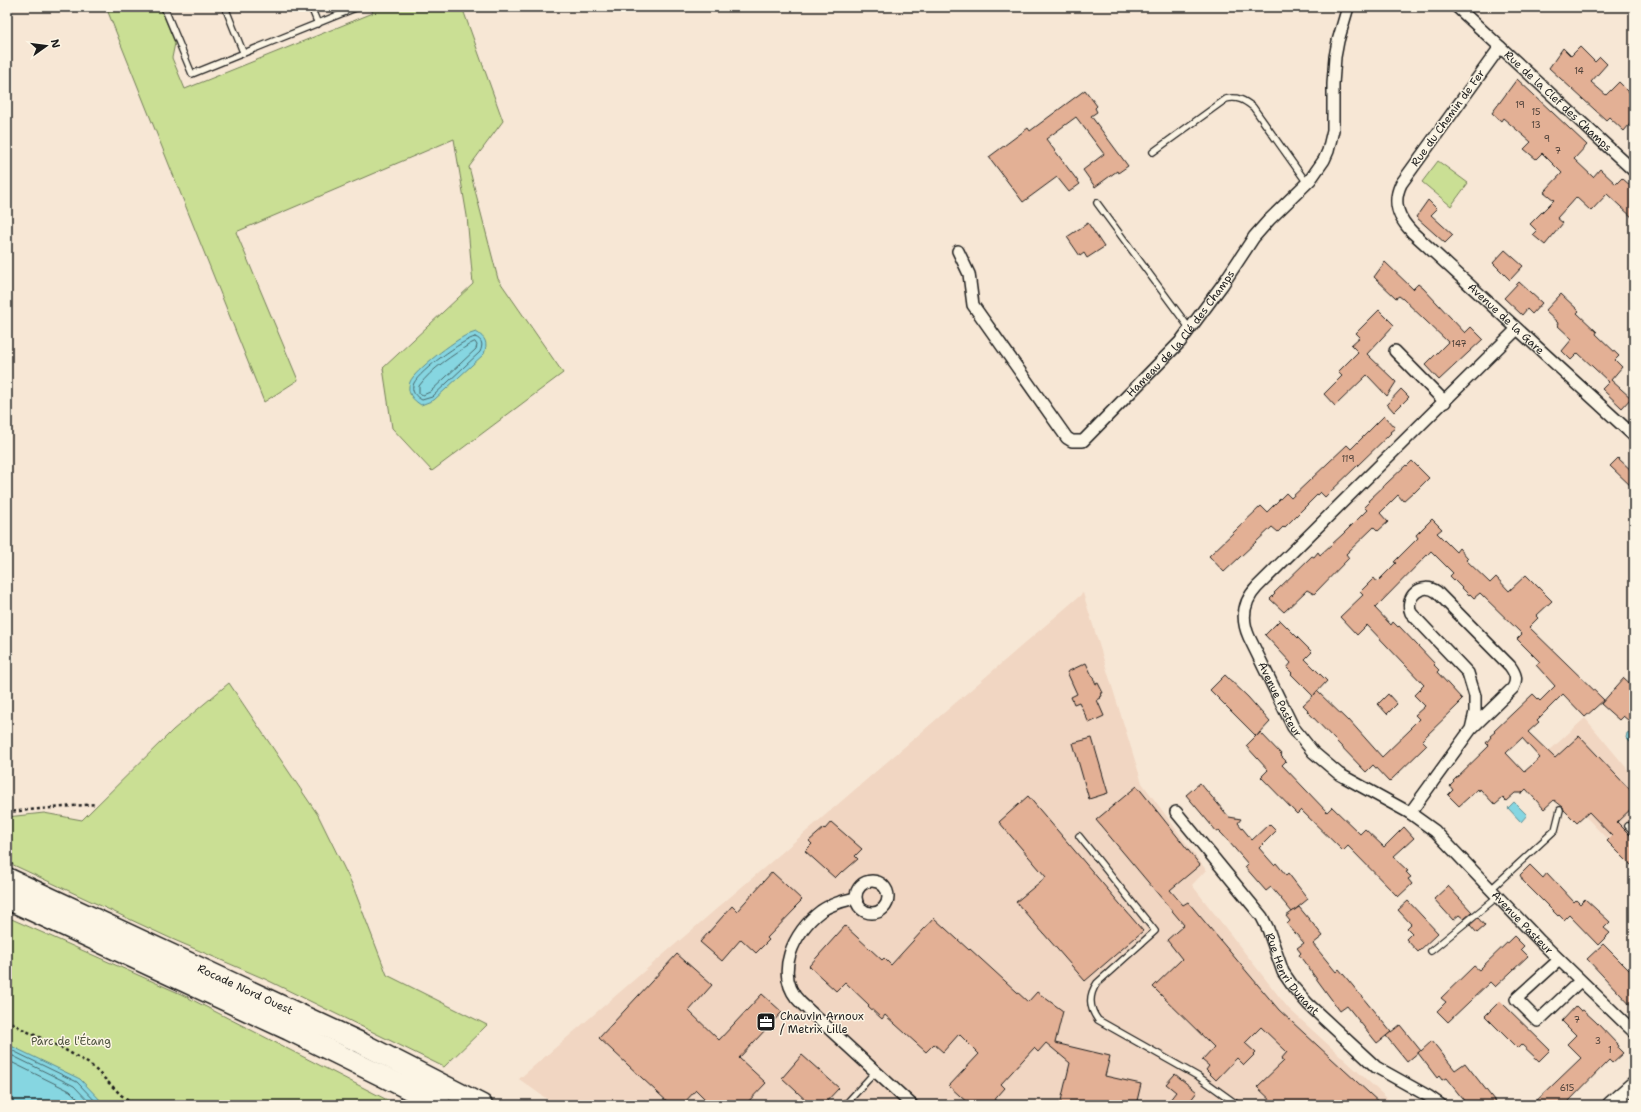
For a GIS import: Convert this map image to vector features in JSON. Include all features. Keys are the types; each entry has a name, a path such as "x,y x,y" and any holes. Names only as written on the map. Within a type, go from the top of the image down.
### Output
{"highway":[{"name":"Rocade Nord Ouest","path":"7,878 361,1043 441,1105"},
{"name":"Rocade Nord Ouest","path":"7,899 289,1030 476,1102"}],"main road":[{"path":"1610,1105 1634,1084"}],"street":[{"name":"Hameau de la Clé des Champs","path":"958,251 969,274 973,305 1066,438 1072,441 1083,441 1130,391 1174,348 1190,329 1254,237 1269,220 1307,183 1324,160 1331,142 1334,123 1333,84 1335,57 1348,7"},
{"name":"Rue de la Clef des Champs","path":"1457,7 1634,171"},
{"name":"Rue du Chemin de Fer","path":"1398,191 1401,184 1500,47"},
{"name":"Avenue de la Gare","path":"1398,191 1396,205 1398,213 1405,226 1634,436"},
{"name":"Avenue Pasteur","path":"1517,329 1445,402 1256,587 1247,600 1244,615 1245,629 1293,727 1305,743 1339,774 1410,813 1435,832 1559,960 1634,1032"},
{"path":"1394,351 1445,402"},
{"path":"1410,813 1471,729 1513,688 1516,676 1510,666 1432,588 1423,588 1419,590 1410,600 1409,609 1411,613 1468,673 1475,696 1475,712 1471,729"},
{"name":"Rue Henri Dunant","path":"1176,812 1262,918 1268,929 1283,972 1301,996 1369,1062 1441,1105"},
{"path":"855,898 830,906 820,912 811,921 792,946 788,959 788,978 792,992 798,1000 912,1105"},
{"name":"Avenue Pasteur","path":"1559,960 1516,998 1538,1021 1580,981"}],"lane":[{"path":"164,7 192,74 243,52 318,24 358,7"},
{"path":"225,7 243,52"},
{"path":"311,7 318,24"},
{"path":"1153,152 1226,99 1233,97 1242,99 1253,107 1307,183"},
{"path":"1097,203 1190,329"},
{"path":"1431,951 1493,893 1555,830 1560,810"},
{"path":"1628,826 1634,832"},
{"path":"1078,836 1155,931 1097,983 1091,993 1090,999 1092,1011 1098,1020 1199,1077 1238,1105"},
{"path":"845,1105 876,1071"}],"path":[{"path":"7,812 96,804"},
{"path":"7,1019 20,1028 62,1048 91,1065 122,1095 136,1105"}],"shaded area":[{"path":"1083,593 1142,783 1206,870 1192,885 1288,1008 1390,1101 1386,1105 555,1105 519,1079"},
{"path":"1585,718 1634,777 1634,867 1535,764"}],"green space":[{"path":"106,7 160,7 175,43 172,58 185,89 373,13 370,7 462,7 503,121 469,167 498,279 563,373 432,471 392,428 383,368 473,284 467,216 454,139 236,232 298,380 264,402"},
{"path":"1438,161 1468,183 1451,206 1422,182"},
{"path":"229,683 318,815 352,884 387,975 487,1025 444,1067 265,979 172,939 7,862 7,817 44,813 82,820 173,730"},
{"name":"Parc de l'Étang","path":"7,917 181,994 397,1105 7,1105"}],"water":[{"path":"476,332 482,336 485,341 486,347 484,354 434,400 421,405 415,401 409,390 410,382 413,377 427,363 445,349 467,335"},
{"path":"1633,731 1634,746 1626,738 1627,733"},
{"path":"1514,802 1527,815 1521,822 1508,808"},
{"path":"7,1044 80,1079 105,1105 7,1105"}],"building":[{"path":"1580,47 1595,62 1600,57 1607,64 1591,82 1606,95 1619,82 1634,97 1634,119 1624,131 1609,117 1606,120 1549,68 1563,48 1571,56"},
{"path":"1517,79 1587,145 1574,159 1593,177 1600,169 1616,184 1622,178 1634,189 1634,219 1607,194 1591,211 1576,197 1557,218 1563,223 1545,245 1533,235 1537,231 1530,224 1554,200 1544,192 1562,173 1542,153 1536,159 1524,149 1531,142 1503,118 1501,121 1492,113"},
{"path":"1085,90 1097,106 1095,108 1097,112 1091,116 1128,166 1118,173 1117,171 1095,187 1083,170 1104,154 1076,117 1046,139 1080,184 1069,192 1057,177 1023,202 989,157 1028,128 1030,131"},
{"path":"1428,200 1437,209 1431,215 1453,235 1445,243 1416,217"},
{"path":"1088,223 1104,247 1087,258 1084,253 1080,256 1067,237"},
{"path":"1505,250 1523,266 1510,280 1493,263"},
{"path":"1385,262 1413,289 1418,284 1423,288 1465,333 1471,327 1483,339 1439,380 1425,365 1448,342 1403,299 1399,296 1396,298 1374,277"},
{"path":"1519,282 1542,303 1532,314 1527,309 1522,315 1504,298"},
{"path":"1561,294 1579,311 1577,313 1597,332 1596,334 1619,356 1615,360 1622,367 1611,380 1631,398 1622,408 1602,389 1609,382 1578,353 1571,360 1562,351 1572,339 1545,311"},
{"path":"1379,310 1394,325 1367,354 1396,382 1387,396 1367,375 1335,406 1324,394 1342,376 1338,372 1358,352 1351,345 1360,337 1356,333"},
{"path":"1401,389 1409,397 1394,412 1387,404"},
{"path":"1384,416 1395,428 1325,497 1320,492 1284,528 1283,527 1278,532 1272,527 1224,572 1209,556 1261,506 1267,512 1286,493 1291,498 1347,445 1351,449"},
{"path":"1618,458 1634,473 1634,489 1610,466"},
{"path":"1412,461 1429,478 1414,493 1413,492 1403,501 1398,495 1380,513 1388,522 1378,531 1374,527 1346,554 1349,558 1314,594 1307,590 1284,612 1270,599 1275,594 1274,593 1312,556 1314,557 1318,552 1320,555 1343,534 1367,510 1364,507 1369,502 1368,501"},
{"path":"1432,519 1442,529 1437,533 1456,552 1459,548 1468,558 1466,560 1490,583 1496,577 1509,591 1526,575 1552,601 1536,616 1538,618 1529,627 1604,700 1585,717 1563,694 1537,720 1539,722 1528,732 1555,758 1579,736 1634,794 1634,806 1617,822 1634,839 1634,868 1607,841 1612,836 1589,812 1577,823 1564,810 1563,807 1554,800 1544,809 1526,789 1522,793 1515,793 1506,801 1503,798 1495,805 1480,789 1479,791 1478,789 1459,806 1448,795 1453,790 1450,786 1454,782 1453,781 1489,746 1486,743 1491,737 1490,736 1495,732 1494,731 1533,694 1540,701 1555,686 1536,665 1540,662 1517,639 1522,634 1480,593 1474,598 1470,594 1469,595 1450,576 1453,573 1431,551 1375,608 1391,625 1393,622 1398,627 1399,626 1435,664 1434,665 1439,670 1437,672 1462,699 1458,703 1459,704 1422,740 1427,745 1389,782 1373,765 1366,772 1307,711 1308,710 1303,705 1313,696 1291,674 1292,673 1287,668 1291,663 1265,635 1280,620 1312,652 1305,659 1327,681 1317,691 1348,721 1349,720 1382,757 1411,729 1410,728 1419,719 1415,715 1425,706 1414,695 1424,685 1367,625 1357,635 1340,617 1363,595 1360,592 1374,578 1377,582 1396,563 1394,562 1418,538 1416,535","holes":["1522,738 1540,758 1524,772 1506,753"]},
{"path":"1086,663 1096,684 1098,683 1103,693 1101,693 1101,698 1097,700 1104,716 1089,723 1079,702 1074,704 1071,697 1077,694 1067,672"},
{"path":"1225,675 1248,697 1270,722 1260,732 1286,761 1282,765 1327,812 1332,807 1360,834 1365,829 1384,847 1404,827 1414,838 1393,857 1408,871 1406,872 1411,877 1408,879 1412,884 1398,897 1348,846 1343,851 1301,810 1297,814 1261,777 1268,770 1246,746 1256,736 1210,690"},
{"path":"1624,678 1634,687 1634,725 1623,716 1619,720 1601,704"},
{"path":"1388,694 1397,704 1387,714 1378,704"},
{"path":"1092,738 1108,793 1089,799 1073,743"},
{"path":"1200,783 1229,817 1241,819 1238,823 1252,840 1269,824 1276,831 1259,848 1274,865 1276,863 1286,875 1288,873 1308,899 1292,912 1271,887 1266,891 1245,867 1248,864 1223,835 1219,831 1217,832 1186,795"},
{"path":"1137,786 1200,865 1170,890 1183,905 1188,902 1279,1010 1382,1105 1276,1105 1257,1087 1284,1061 1281,1059 1287,1052 1261,1027 1245,1043 1256,1053 1244,1065 1237,1058 1216,1080 1206,1070 1209,1066 1202,1060 1214,1047 1153,987 1182,959 1167,940 1184,925 1096,820"},
{"path":"1028,796 1143,931 1085,981 1016,902 1046,877 999,822"},
{"path":"831,822 862,849 855,856 858,859 835,878 805,851 812,844 809,841 824,828 825,829"},
{"path":"1530,865 1543,878 1547,873 1574,902 1576,900 1580,904 1585,899 1610,922 1604,928 1610,933 1598,945 1569,915 1564,920 1559,915 1558,916 1523,881 1520,875"},
{"path":"772,872 802,900 767,938 769,940 756,953 741,939 722,961 700,942 732,906 737,911"},
{"path":"1448,886 1472,912 1464,919 1459,915 1453,920 1434,899"},
{"path":"1408,901 1438,933 1418,952 1406,939 1412,933 1407,928 1411,924 1398,910"},
{"path":"1299,907 1323,936 1313,944 1336,972 1339,969 1391,1032 1377,1043 1347,1006 1340,1011 1299,955 1301,953 1297,948 1304,943 1287,924 1290,921 1286,916"},
{"path":"934,918 1028,1002 1037,992 1063,1011 1055,1043 1110,1056 1105,1076 1141,1084 1136,1105 1060,1105 1070,1063 1046,1043 1038,1052 1034,1048 1001,1084 1005,1088 990,1105 970,1105 949,1086 979,1054 959,1034 943,1052 934,1044 926,1052 885,1015 882,1019 845,982 836,991 809,966 845,926 882,960 884,958 891,965"},
{"path":"1478,918 1485,926 1477,933 1470,925"},
{"path":"1514,936 1524,946 1521,949 1528,956 1495,987 1490,982 1448,1022 1437,1011 1446,1002 1441,998 1474,966 1479,970"},
{"path":"1603,944 1634,975 1634,1009 1587,959"},
{"path":"677,954 712,985 689,1011 719,1040 762,994 782,1012 739,1058 766,1083 745,1105 711,1105 696,1090 682,1105 671,1105 599,1038"},
{"path":"1500,1001 1550,1050 1539,1061 1521,1044 1517,1048 1485,1016"},
{"path":"1576,1006 1581,1011 1583,1010 1596,1022 1619,1046 1618,1048 1623,1053 1612,1063 1609,1060 1565,1105 1532,1105 1581,1058 1567,1044 1576,1035 1562,1021"},
{"path":"1400,1025 1421,1051 1432,1041 1455,1070 1465,1063 1498,1105 1472,1105 1469,1101 1466,1103 1446,1078 1442,1080 1439,1076 1437,1078 1418,1053 1420,1051 1407,1062 1386,1036"},
{"path":"802,1055 839,1088 823,1105 811,1105 782,1078"},
{"path":"1175,1074 1197,1092 1187,1105 1166,1105 1176,1092 1166,1084"}],"place":[{"name":"Chauvin Arnoux / Metrix Lille","path":"766,1022"}]}
